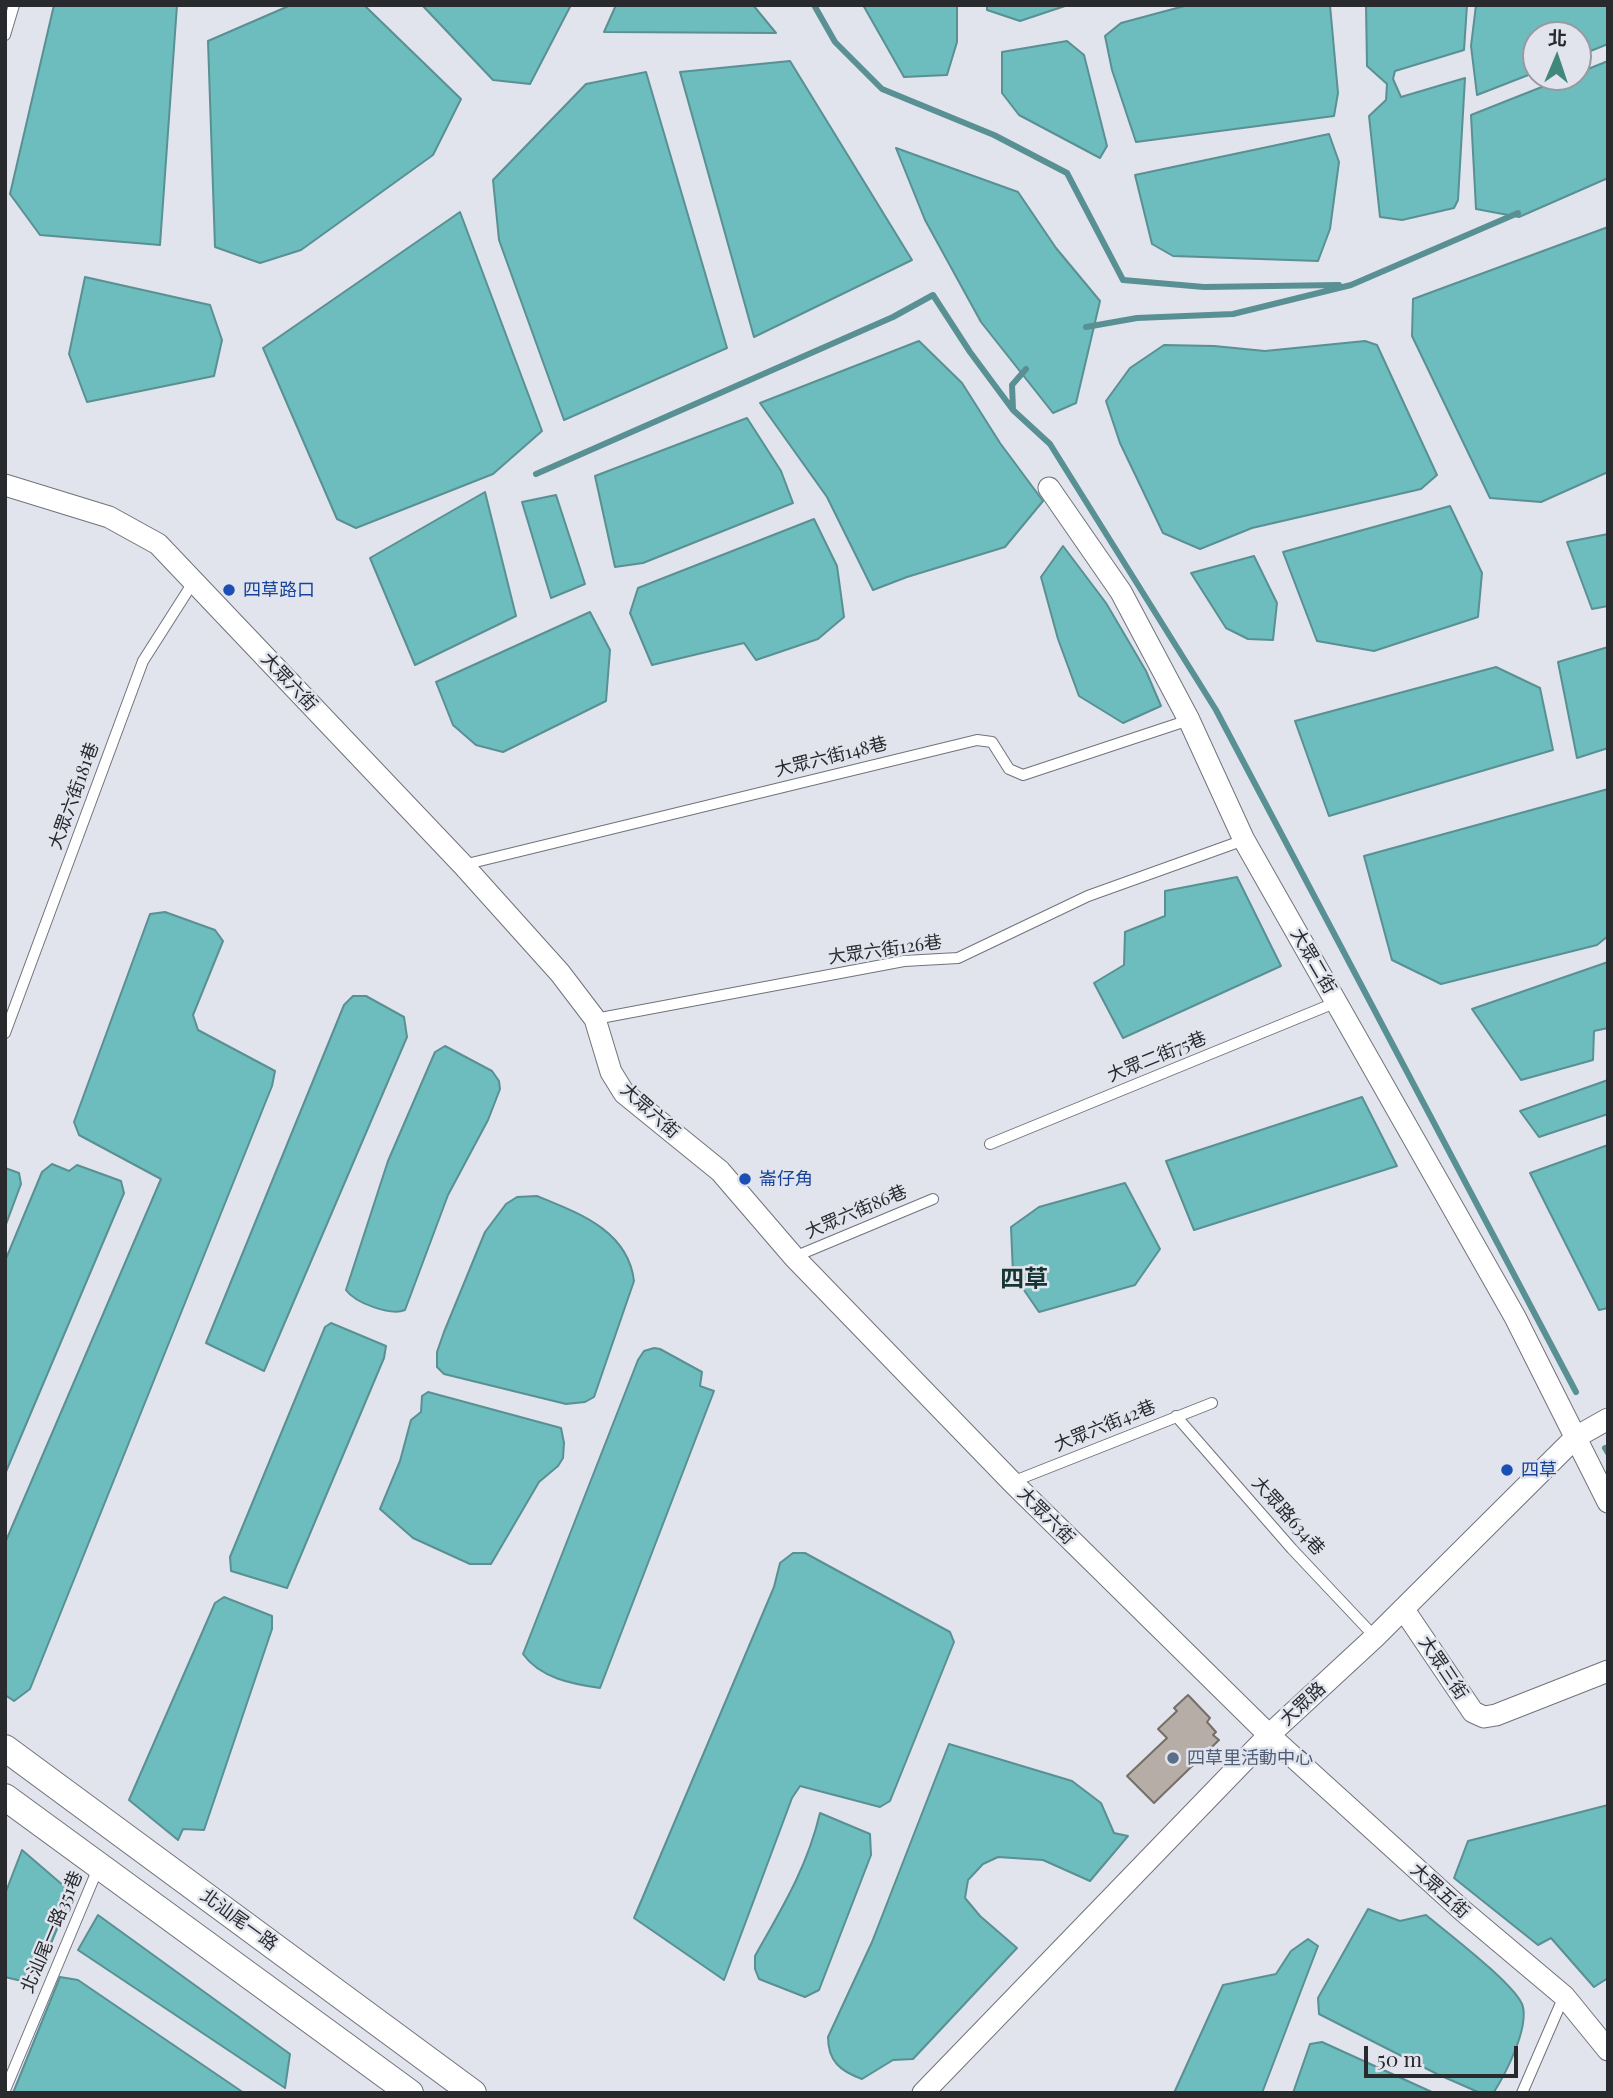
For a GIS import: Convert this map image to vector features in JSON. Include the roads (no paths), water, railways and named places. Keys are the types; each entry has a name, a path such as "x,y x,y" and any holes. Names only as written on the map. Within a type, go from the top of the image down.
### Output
{"street":[{"name":"大眾六街","path":"5,485 109,517 158,544 463,865 560,973 595,1019 611,1072 624,1093 720,1171 794,1257 1012,1482 1269,1735"},
{"name":"大眾二街","path":"1049,488 1121,592 1189,720 1244,840 1515,1317 1576,1437"},
{"name":"大眾路","path":"923,2093 1269,1735 1404,1610 1576,1437 1608,1419"},
{"path":"1576,1437 1608,1502"},
{"name":"大眾三街","path":"1404,1610 1473,1712 1484,1717 1496,1715 1608,1671"},
{"name":"大眾五街","path":"1269,1735 1462,1911 1564,1996 1608,2050"},
{"name":"北汕尾一路","path":"5,1748 473,2093"},
{"path":"5,1797 410,2093"},
{"path":"232,1962 253,1931"}],"lane":[{"path":"5,35 14,5"},
{"name":"大眾六街181巷","path":"5,1033 144,661 194,581"},
{"name":"大眾六街148巷","path":"463,865 977,740 992,742 1009,768 1023,775 1189,720"},
{"name":"大眾六街126巷","path":"595,1019 904,961 958,958 1088,896 1244,840"},
{"name":"大眾二街75巷","path":"990,1144 1337,1002"},
{"name":"大眾六街86巷","path":"794,1257 933,1199"},
{"name":"大眾六街42巷","path":"1012,1482 1212,1403"},
{"name":"大眾路634巷","path":"1177,1416 1292,1549 1375,1637"},
{"name":"北汕尾一路351巷","path":"5,2090 99,1866"},
{"path":"1522,2093 1564,1996"}],"water":[{"path":"54,5 177,5 160,245 40,235 10,194"},
{"path":"291,5 364,5 461,99 433,155 301,250 260,263 215,247 208,41"},
{"path":"422,5 571,5 530,84 493,80"},
{"path":"616,5 753,5 776,33 604,32"},
{"path":"863,5 957,5 957,42 947,75 904,77"},
{"path":"987,5 1068,5 1020,21 987,10"},
{"path":"1188,5 1330,5 1338,93 1334,116 1136,142 1112,70 1105,36 1121,23"},
{"path":"1366,5 1467,5 1464,50 1395,71 1393,79 1401,97 1465,78 1458,200 1454,208 1402,220 1380,217 1369,116 1386,100 1387,84 1367,66"},
{"path":"1476,5 1608,5 1608,44 1592,50 1592,21 1522,21 1522,77 1477,95 1471,46"},
{"path":"1067,41 1084,55 1107,146 1100,158 1019,115 1002,93 1002,52"},
{"path":"790,61 912,260 754,337 680,72"},
{"path":"1608,61 1608,178 1519,217 1476,209 1471,115 1532,91 1592,91 1592,67"},
{"path":"646,72 727,348 564,420 499,240 493,180 586,84"},
{"path":"1329,134 1339,162 1330,229 1318,261 1173,256 1152,244 1135,175"},
{"path":"896,148 1018,192 1056,248 1100,301 1076,403 1053,413 981,322 925,220"},
{"path":"460,212 542,431 493,474 356,528 337,519 263,348"},
{"path":"1608,227 1608,472 1541,502 1490,498 1412,336 1413,299"},
{"path":"85,277 210,305 222,340 214,376 87,402 69,354"},
{"path":"919,341 962,383 1000,443 1043,501 1005,547 873,590 827,497 760,403"},
{"path":"1365,341 1377,345 1437,475 1421,489 1252,528 1200,549 1163,533 1120,443 1106,401 1130,368 1164,345 1265,351"},
{"path":"747,418 781,471 793,503 643,563 615,567 595,476"},
{"path":"485,492 516,616 415,665 370,558"},
{"path":"556,495 585,584 551,598 522,502"},
{"path":"1450,506 1482,573 1478,617 1374,651 1317,641 1283,552"},
{"path":"814,519 837,566 844,617 818,639 756,660 744,643 652,665 630,613 638,588"},
{"path":"1608,534 1608,606 1592,609 1567,542"},
{"path":"1063,546 1106,603 1146,671 1161,706 1123,723 1079,696 1058,639 1041,577"},
{"path":"1254,556 1277,603 1273,640 1248,639 1226,628 1191,573"},
{"path":"590,612 610,650 606,701 503,752 476,745 453,725 436,682"},
{"path":"1608,647 1608,748 1577,758 1558,662"},
{"path":"1496,667 1540,688 1553,750 1329,816 1295,721"},
{"path":"1608,789 1608,936 1597,945 1441,984 1392,960 1364,856"},
{"path":"1237,877 1281,966 1123,1038 1094,983 1124,965 1125,932 1165,916 1165,891"},
{"path":"165,912 215,930 223,941 193,1015 198,1030 275,1071 272,1086 30,1689 14,1701 5,1695 5,1543 161,1179 79,1135 74,1122 150,914"},
{"path":"1608,962 1608,1028 1594,1031 1593,1060 1521,1080 1472,1009"},
{"path":"353,996 366,996 404,1017 407,1037 264,1371 206,1343 344,1005"},
{"path":"445,1046 492,1071 499,1081 500,1089 488,1120 448,1195 405,1310 383,1310 365,1304 346,1290 388,1161 435,1052"},
{"path":"1608,1080 1608,1114 1539,1137 1520,1111"},
{"path":"1362,1097 1397,1166 1194,1230 1166,1161"},
{"path":"1608,1145 1608,1308 1599,1310 1530,1173"},
{"path":"52,1164 69,1171 77,1165 121,1181 124,1193 5,1474 5,1261 42,1172"},
{"path":"5,1168 19,1173 21,1184 5,1227"},
{"path":"1125,1183 1160,1249 1135,1285 1039,1312 1013,1274 1011,1227 1039,1207"},
{"path":"537,1196 569,1209 599,1226 622,1249 630,1263 634,1281 594,1397 585,1402 566,1404 444,1374 437,1367 437,1352 444,1332 485,1232 506,1204 517,1197"},
{"path":"331,1323 386,1346 384,1358 287,1588 231,1571 230,1557 325,1327"},
{"path":"654,1348 702,1372 700,1386 714,1391 600,1688 568,1682 538,1669 523,1654 638,1360 644,1351"},
{"path":"428,1392 561,1428 563,1458 558,1466 539,1482 491,1564 470,1564 413,1538 380,1509 400,1461 411,1420 421,1412 422,1396"},
{"path":"793,1553 805,1553 950,1632 954,1642 890,1801 880,1807 800,1786 792,1798 724,1980 634,1918 774,1587 780,1563"},
{"path":"224,1597 272,1616 272,1629 204,1830 183,1829 178,1840 129,1800 215,1603"},
{"path":"949,1744 1072,1781 1101,1803 1114,1833 1128,1836 1090,1881 1043,1860 998,1857 983,1864 968,1880 965,1898 980,1916 1017,1948 913,2059 893,2060 862,2079 837,2064 830,2053 828,2037 872,1942"},
{"path":"1608,1805 1608,1978 1594,1987 1551,1938 1538,1945 1454,1878 1468,1841"},
{"path":"820,1813 870,1834 871,1855 819,1990 805,1997 759,1979 755,1969 755,1956 801,1870"},
{"path":"22,1850 72,1893 34,1984 5,1977 5,1894"},
{"path":"1368,1909 1400,1921 1426,1915 1496,1973 1518,1998 1524,2016 1519,2039 1494,2092 1478,2092 1437,2074 1319,2014 1318,1998"},
{"path":"98,1915 290,2054 285,2088 78,1950"},
{"path":"1308,1939 1318,1946 1262,2093 1174,2093 1223,1985 1276,1974 1291,1951"},
{"path":"60,1977 78,1980 244,2093 13,2093"},
{"path":"1322,2042 1434,2093 1293,2093 1310,2044"}],"waterway":[{"path":"814,5 835,42 882,89 994,135 1067,173 1123,280 1204,287 1339,285"},
{"path":"1086,327 1137,318 1233,314 1351,285 1518,213"},
{"path":"536,474 893,317 933,295 970,352 1013,410 1050,444 1216,710 1576,1392"},
{"path":"1013,409 1012,385 1026,369"},
{"path":"1605,1448 1608,1453"}],"place":[{"name":"四草路口","path":"229,590"},
{"name":"崙仔角","path":"745,1179"},
{"name":"四草","path":"1507,1470"},
{"name":"四草里活動中心","path":"1173,1758"}],"district":[{"name":"四草","path":"1024,1280"}]}
